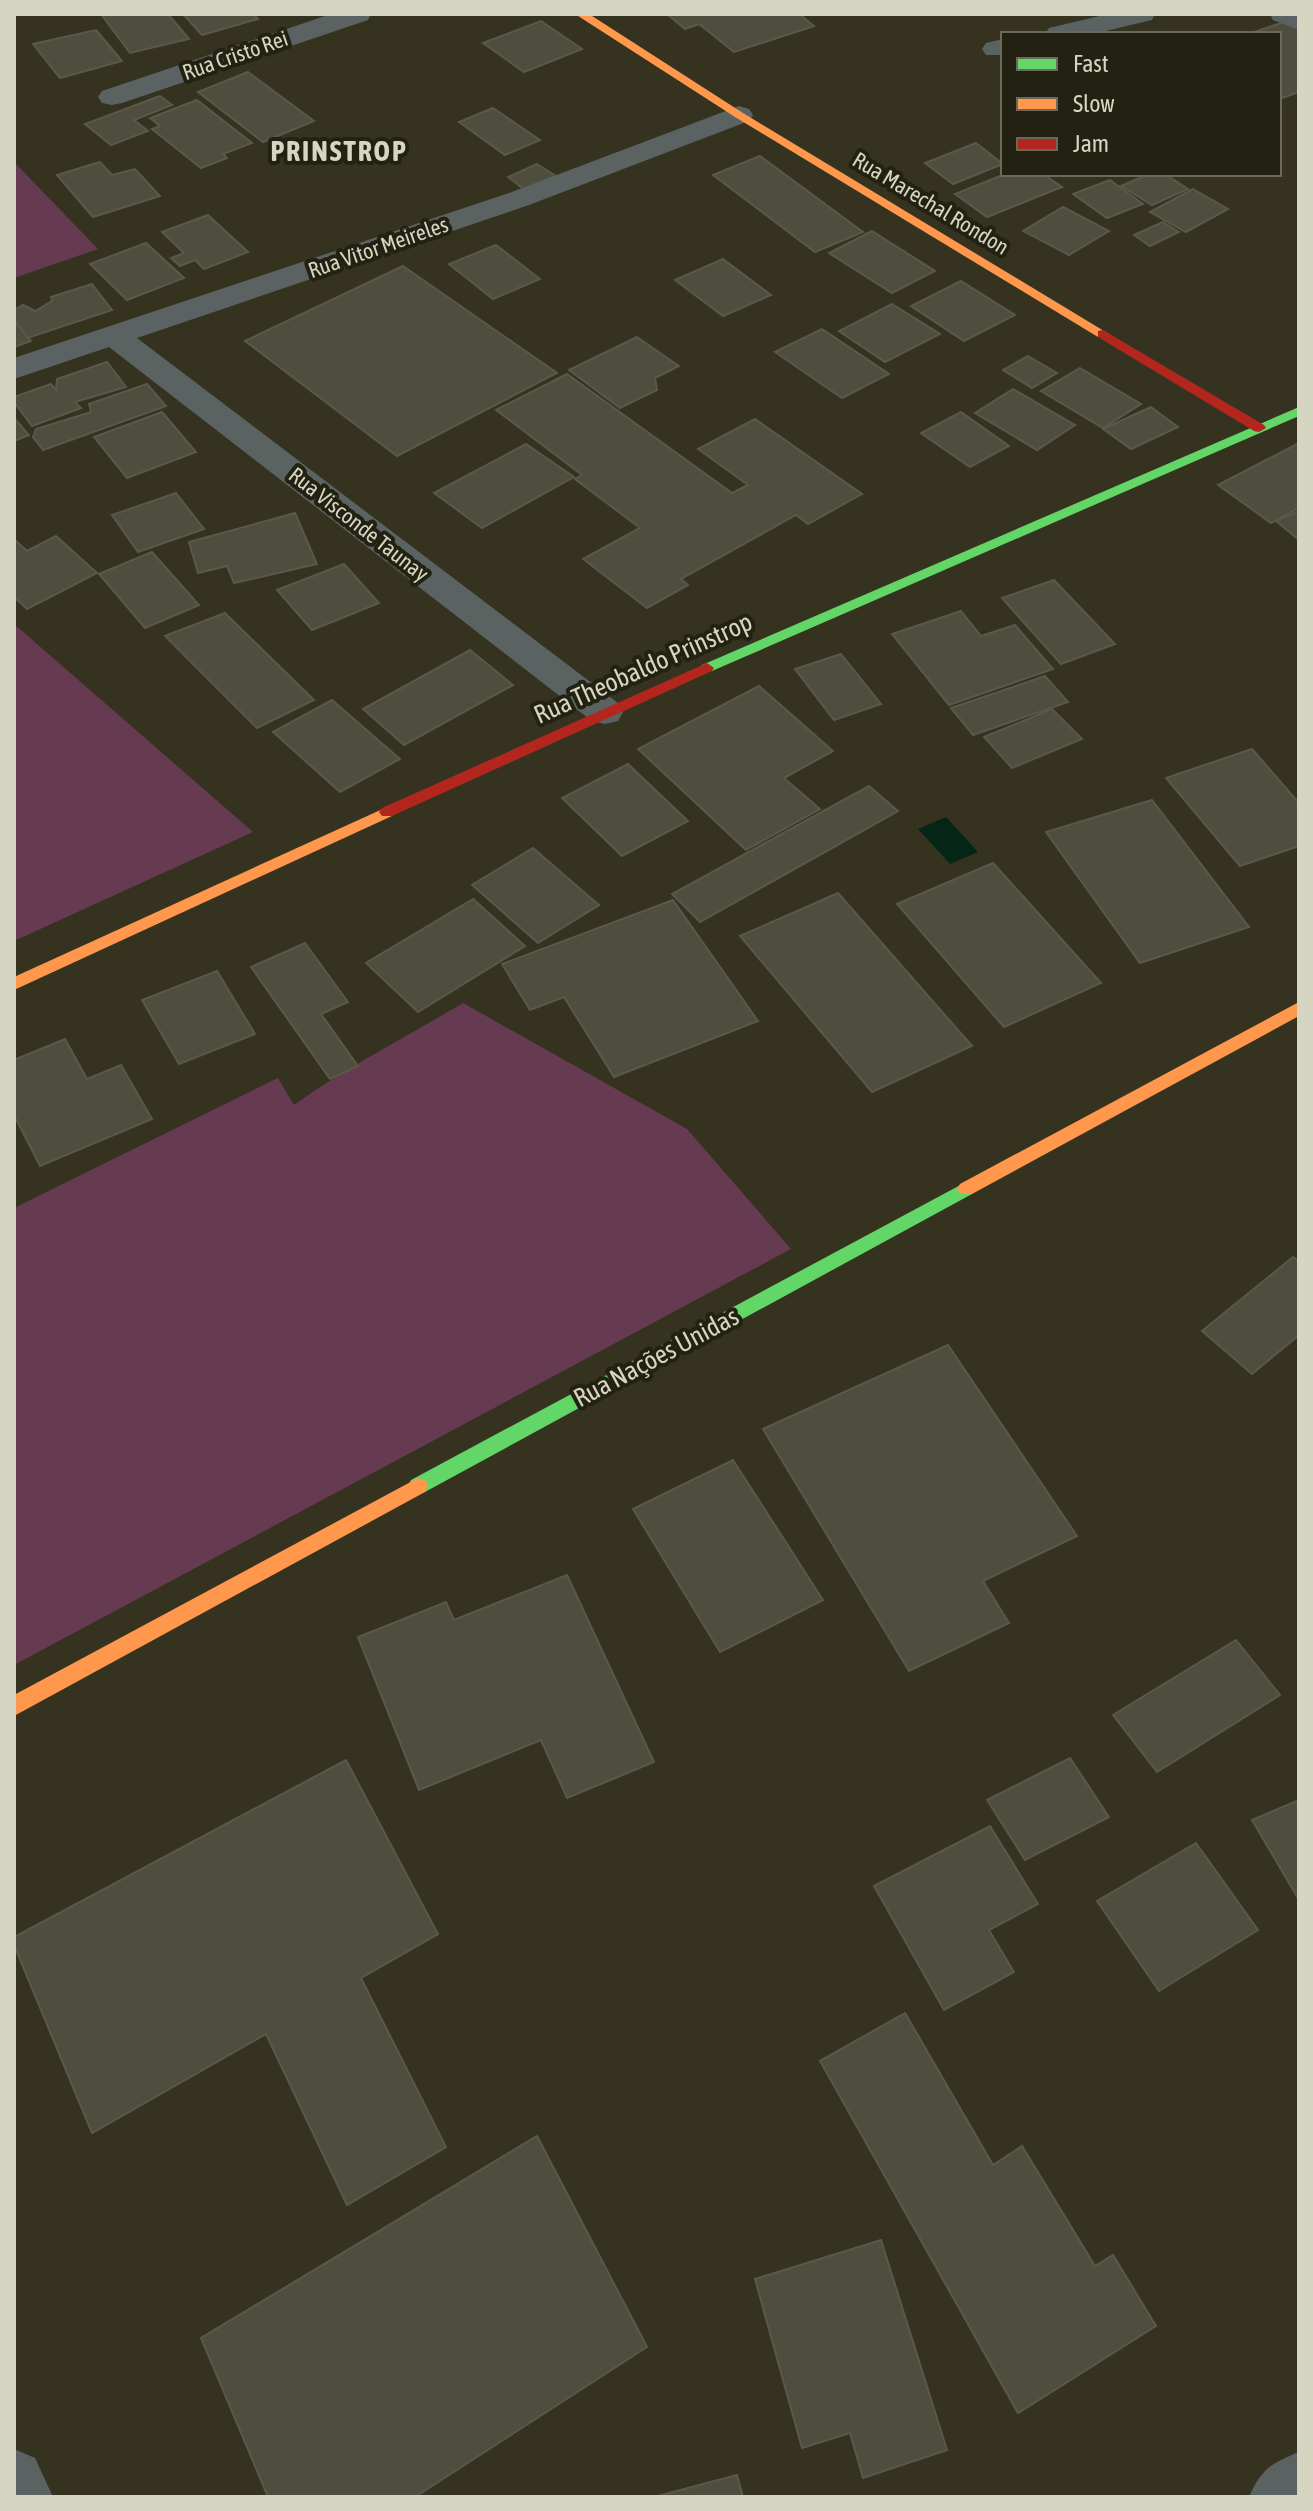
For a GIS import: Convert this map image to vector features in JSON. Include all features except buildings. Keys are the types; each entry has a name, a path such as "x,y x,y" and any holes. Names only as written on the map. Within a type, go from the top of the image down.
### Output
{"street":[{"name":"Rua Cristo Rei","path":"112,97 358,14"},
{"name":"Rua Marechal Rondon","path":"581,14 739,115 1259,428"},
{"path":"1067,32 1142,14"},
{"path":"1283,14 1299,22"},
{"name":"Rua Vitor Meireles","path":"14,369 519,199 739,115"},
{"name":"Rua Visconde Taunay","path":"114,336 605,712"},
{"name":"Rua Theobaldo Prinstrop","path":"14,984 605,712 1299,411"},
{"name":"Rua Nações Unidas","path":"14,1706 1299,1008"},
{"path":"14,2479 22,2497"},
{"path":"1280,2497 1299,2482"}],"shaded area":[{"path":"14,162 98,249 14,278"},
{"path":"14,624 253,832 14,941"},
{"path":"946,817 978,852 950,864 918,829"},
{"path":"463,1003 687,1129 791,1249 14,1665 14,1208 278,1078 294,1105"}],"traffic: fast":[{"path":"707,668 1299,411"},
{"path":"418,1486 966,1189"}],"traffic: slow":[{"path":"581,14 739,115 1103,334"},
{"path":"14,984 387,812"},
{"path":"966,1189 1299,1008"},
{"path":"14,1706 418,1486"}],"traffic: jam":[{"path":"1103,334 1259,428"},
{"path":"387,812 707,668"}],"district":[{"name":"PRINSTROP","path":"339,151"}]}
